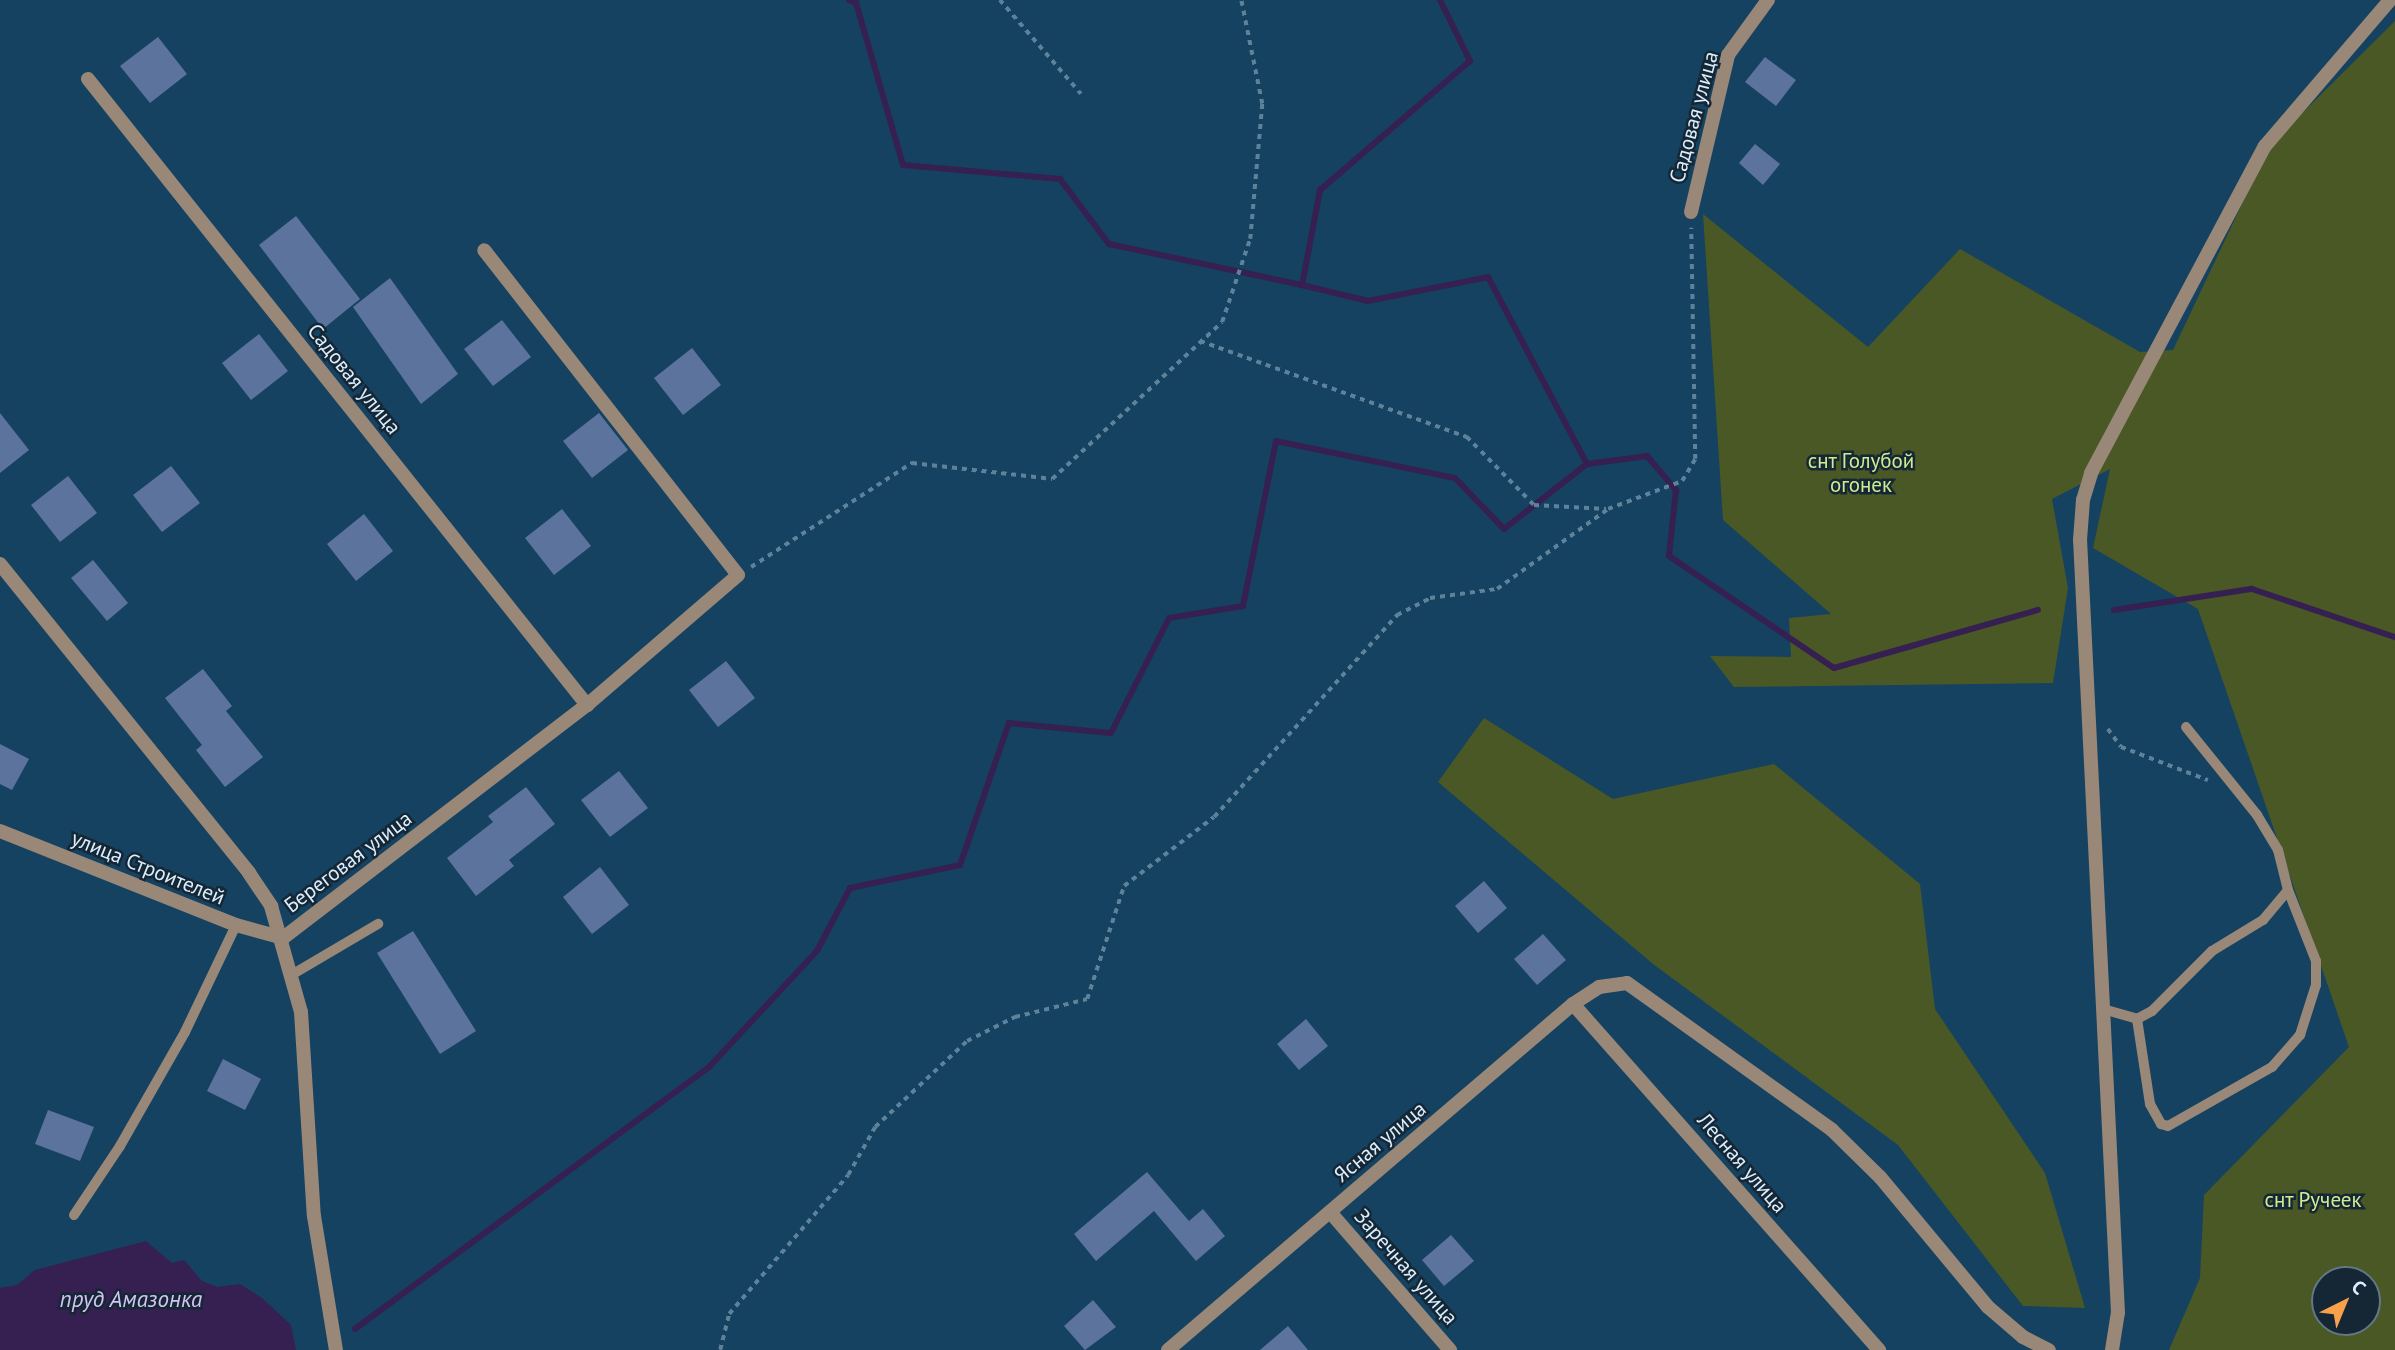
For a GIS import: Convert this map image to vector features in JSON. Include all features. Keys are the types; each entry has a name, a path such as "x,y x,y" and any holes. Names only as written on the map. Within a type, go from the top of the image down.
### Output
{"street":[{"name":"Садовая улица","path":"1691,212 1728,55 1768,0"},
{"path":"2112,1350 2119,1313 2080,540 2083,500 2091,473 2265,146 2390,0"},
{"name":"Садовая улица","path":"88,79 587,705"},
{"path":"484,250 738,575"},
{"name":"Береговая улица","path":"0,564 249,873 271,906 283,938 587,705 722,594 738,575"},
{"name":"улица Строителей","path":"0,831 236,925 283,938"},
{"path":"283,938 300,1012 314,1216 336,1350"},
{"name":"Ясная улица","path":"1168,1350 1573,1004 1599,986 1627,983 1832,1130 1881,1177 1988,1307 2023,1337 2049,1350"},
{"name":"Лесная улица","path":"1573,1004 1879,1350"},
{"name":"Заречная улица","path":"1330,1212 1450,1350"}],"lane":[{"path":"2137,1019 2150,1104 2161,1124 2168,1126 2272,1067 2300,1035 2316,985 2316,961 2288,890 2278,850 2243,798 2186,727"},
{"path":"2103,1009 2137,1019 2152,1011 2212,951 2263,920 2288,890"},
{"path":"293,974 378,924"},
{"path":"74,1215 120,1146 185,1032 236,925"}],"path":[{"path":"1000,0 1082,94"},
{"path":"738,575 912,463 1052,479 1222,322 1250,239 1262,104 1241,0"},
{"path":"720,1350 729,1314 848,1175 875,1127 967,1041 1015,1017 1087,999 1124,886 1214,817 1397,615 1430,598 1497,589 1608,509 1682,481 1695,459 1691,212"},
{"path":"1199,341 1467,437 1534,505 1608,509"},
{"path":"2107,725 2121,747 2243,798"}],"green space":[{"path":"2395,21 2395,1350 2169,1350 2200,1278 2204,1195 2349,1047 2198,609 2093,548 2110,469 2052,499 2068,588 2053,683 1734,687 1710,656 1791,657 1789,618 1831,614 1723,520 1703,214 1868,347 1960,249 2140,352 2173,350 2270,145"},
{"path":"1484,718 1613,799 1774,764 1920,884 1935,1009 2045,1173 2085,1308 2023,1306 1898,1145 1653,964 1438,782"}],"water":[{"name":"пруд Амазонка","path":"146,1241 172,1263 184,1260 202,1281 217,1287 240,1284 262,1298 291,1325 296,1350 0,1350 0,1288 17,1285 35,1270"}],"building":[{"path":"158,37 187,74 150,103 120,66"},
{"path":"1765,57 1796,80 1776,106 1745,82"},
{"path":"1755,144 1780,164 1763,185 1739,163"},
{"path":"296,216 360,299 323,329 259,245"},
{"path":"390,278 458,374 421,404 353,307"},
{"path":"502,320 531,357 493,386 464,349"},
{"path":"259,334 288,371 251,400 222,363"},
{"path":"692,348 721,385 683,415 654,378"},
{"path":"0,413 29,450 0,473"},
{"path":"599,413 628,450 592,478 563,441"},
{"path":"171,466 200,503 162,532 133,495"},
{"path":"68,476 97,513 60,542 31,505"},
{"path":"562,509 591,546 554,575 525,538"},
{"path":"364,514 393,551 356,581 327,544"},
{"path":"93,560 128,603 107,621 71,578"},
{"path":"726,661 755,698 718,727 689,690"},
{"path":"203,669 232,706 226,711 263,757 225,787 196,750 202,745 165,698"},
{"path":"0,744 29,759 12,790 0,784"},
{"path":"619,771 648,808 610,837 581,800"},
{"path":"526,787 555,824 509,860 514,866 476,896 447,858 493,822 488,816"},
{"path":"600,867 629,905 592,934 563,897"},
{"path":"1484,881 1507,908 1478,933 1455,906"},
{"path":"413,931 476,1031 440,1054 377,953"},
{"path":"1543,934 1566,960 1537,985 1514,959"},
{"path":"1306,1019 1328,1046 1299,1070 1277,1044"},
{"path":"223,1059 261,1079 245,1110 207,1091"},
{"path":"48,1110 94,1127 80,1161 35,1144"},
{"path":"1147,1172 1189,1221 1203,1209 1225,1236 1196,1261 1154,1211 1096,1261 1074,1234"},
{"path":"1451,1235 1474,1261 1444,1286 1422,1260"},
{"path":"1093,1300 1116,1327 1085,1350 1064,1326"},
{"path":"1288,1326 1308,1350 1260,1350"}],"waterway":[{"path":"849,0 856,3 903,165 1060,179 1109,244 1302,285"},
{"path":"1440,0 1470,61 1320,190 1302,285 1368,301 1488,277 1587,464 1647,456 1676,490 1669,556 1834,668 2038,610"},
{"path":"355,1329 710,1066 817,951 850,888 960,865 1009,723 1111,733 1169,618 1243,606 1276,441 1455,478 1504,529 1587,464"},
{"path":"2114,610 2252,589 2395,637"}],"park label":[{"name":"снт Голубой огонек","path":"1861,473"},
{"name":"снт Ручеек","path":"2313,1200"}]}
